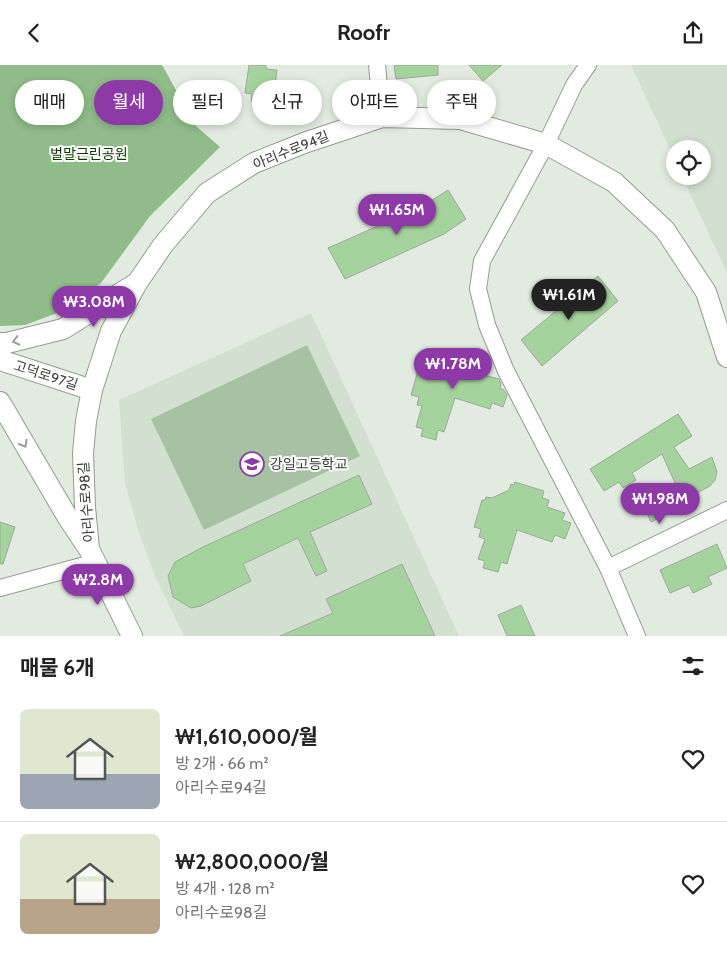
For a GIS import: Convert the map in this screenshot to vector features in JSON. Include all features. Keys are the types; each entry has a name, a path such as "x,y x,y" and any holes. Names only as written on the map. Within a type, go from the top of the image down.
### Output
{"street":[{"path":"377,65 378,80"},
{"path":"588,65 574,85 546,144 482,261 478,289 487,325 506,371 608,568 637,636"},
{"name":"아리수로94길","path":"417,118 460,119 546,144 614,182 664,230 706,293 727,357"},
{"name":"아리수로94길","path":"92,390 111,331 137,283 163,245 207,193 254,163 304,143 358,125"},
{"path":"0,343 7,343 63,329 137,283"},
{"name":"고덕로97길","path":"0,360 92,390"},
{"name":"아리수로98길","path":"92,390 86,421 83,453 85,507 92,555 132,636"},
{"path":"0,402 68,518 92,555 0,588"},
{"path":"608,568 727,510"}],"shaded area":[{"path":"631,65 727,65 727,273 686,185 711,185 711,140 666,141"},
{"name":"강일고등학교","path":"311,313 459,636 184,636 155,576 138,529 125,483 119,400"}],"green space":[{"name":"벌말근린공원","path":"0,65 162,65 173,85 173,125 195,125 220,147 150,216 101,283 60,312 25,325 0,326"},
{"path":"307,345 360,456 204,530 151,419"}],"building":[{"path":"249,65 266,65 266,69 277,70 276,80 252,80 252,94 245,93"},
{"path":"394,65 438,65 438,75 396,79"},
{"path":"469,65 502,65 484,80"},
{"path":"448,190 466,219 444,234 345,279 328,248 423,206"},
{"path":"598,276 618,301 542,366 521,340"},
{"path":"453,350 482,359 480,365 486,368 484,375 499,379 500,388 507,395 503,407 492,403 490,409 455,398 444,432 438,430 436,440 421,436 423,429 416,427 422,406 417,405 419,397 411,395 419,367 423,369 424,365 429,366 447,358 448,352 452,353"},
{"path":"678,414 692,436 674,447 689,469 712,457 717,472 715,480 710,486 684,500 686,504 651,522 641,501 675,483 662,454 632,473 636,480 623,488 619,482 604,491 590,469"},
{"path":"359,475 372,504 310,532 327,571 316,576 298,538 243,564 251,581 201,606 191,608 173,597 168,576 175,562 203,547"},
{"path":"515,482 544,491 542,498 549,500 547,507 565,513 562,520 571,523 565,539 555,535 552,542 517,530 507,564 501,562 498,572 483,568 485,561 478,559 485,539 479,537 481,529 474,527 482,500 485,500 486,497 492,498 509,490 511,484 514,485"},
{"path":"0,522 15,527 3,564 0,564"},
{"path":"717,544 727,568 708,577 712,584 693,593 689,585 670,593 660,570"},
{"path":"402,564 435,636 280,636 333,613 326,599"},
{"path":"521,605 535,636 507,636 498,615"}],"place":[{"name":"강일고등학교","path":"252,464"}]}
